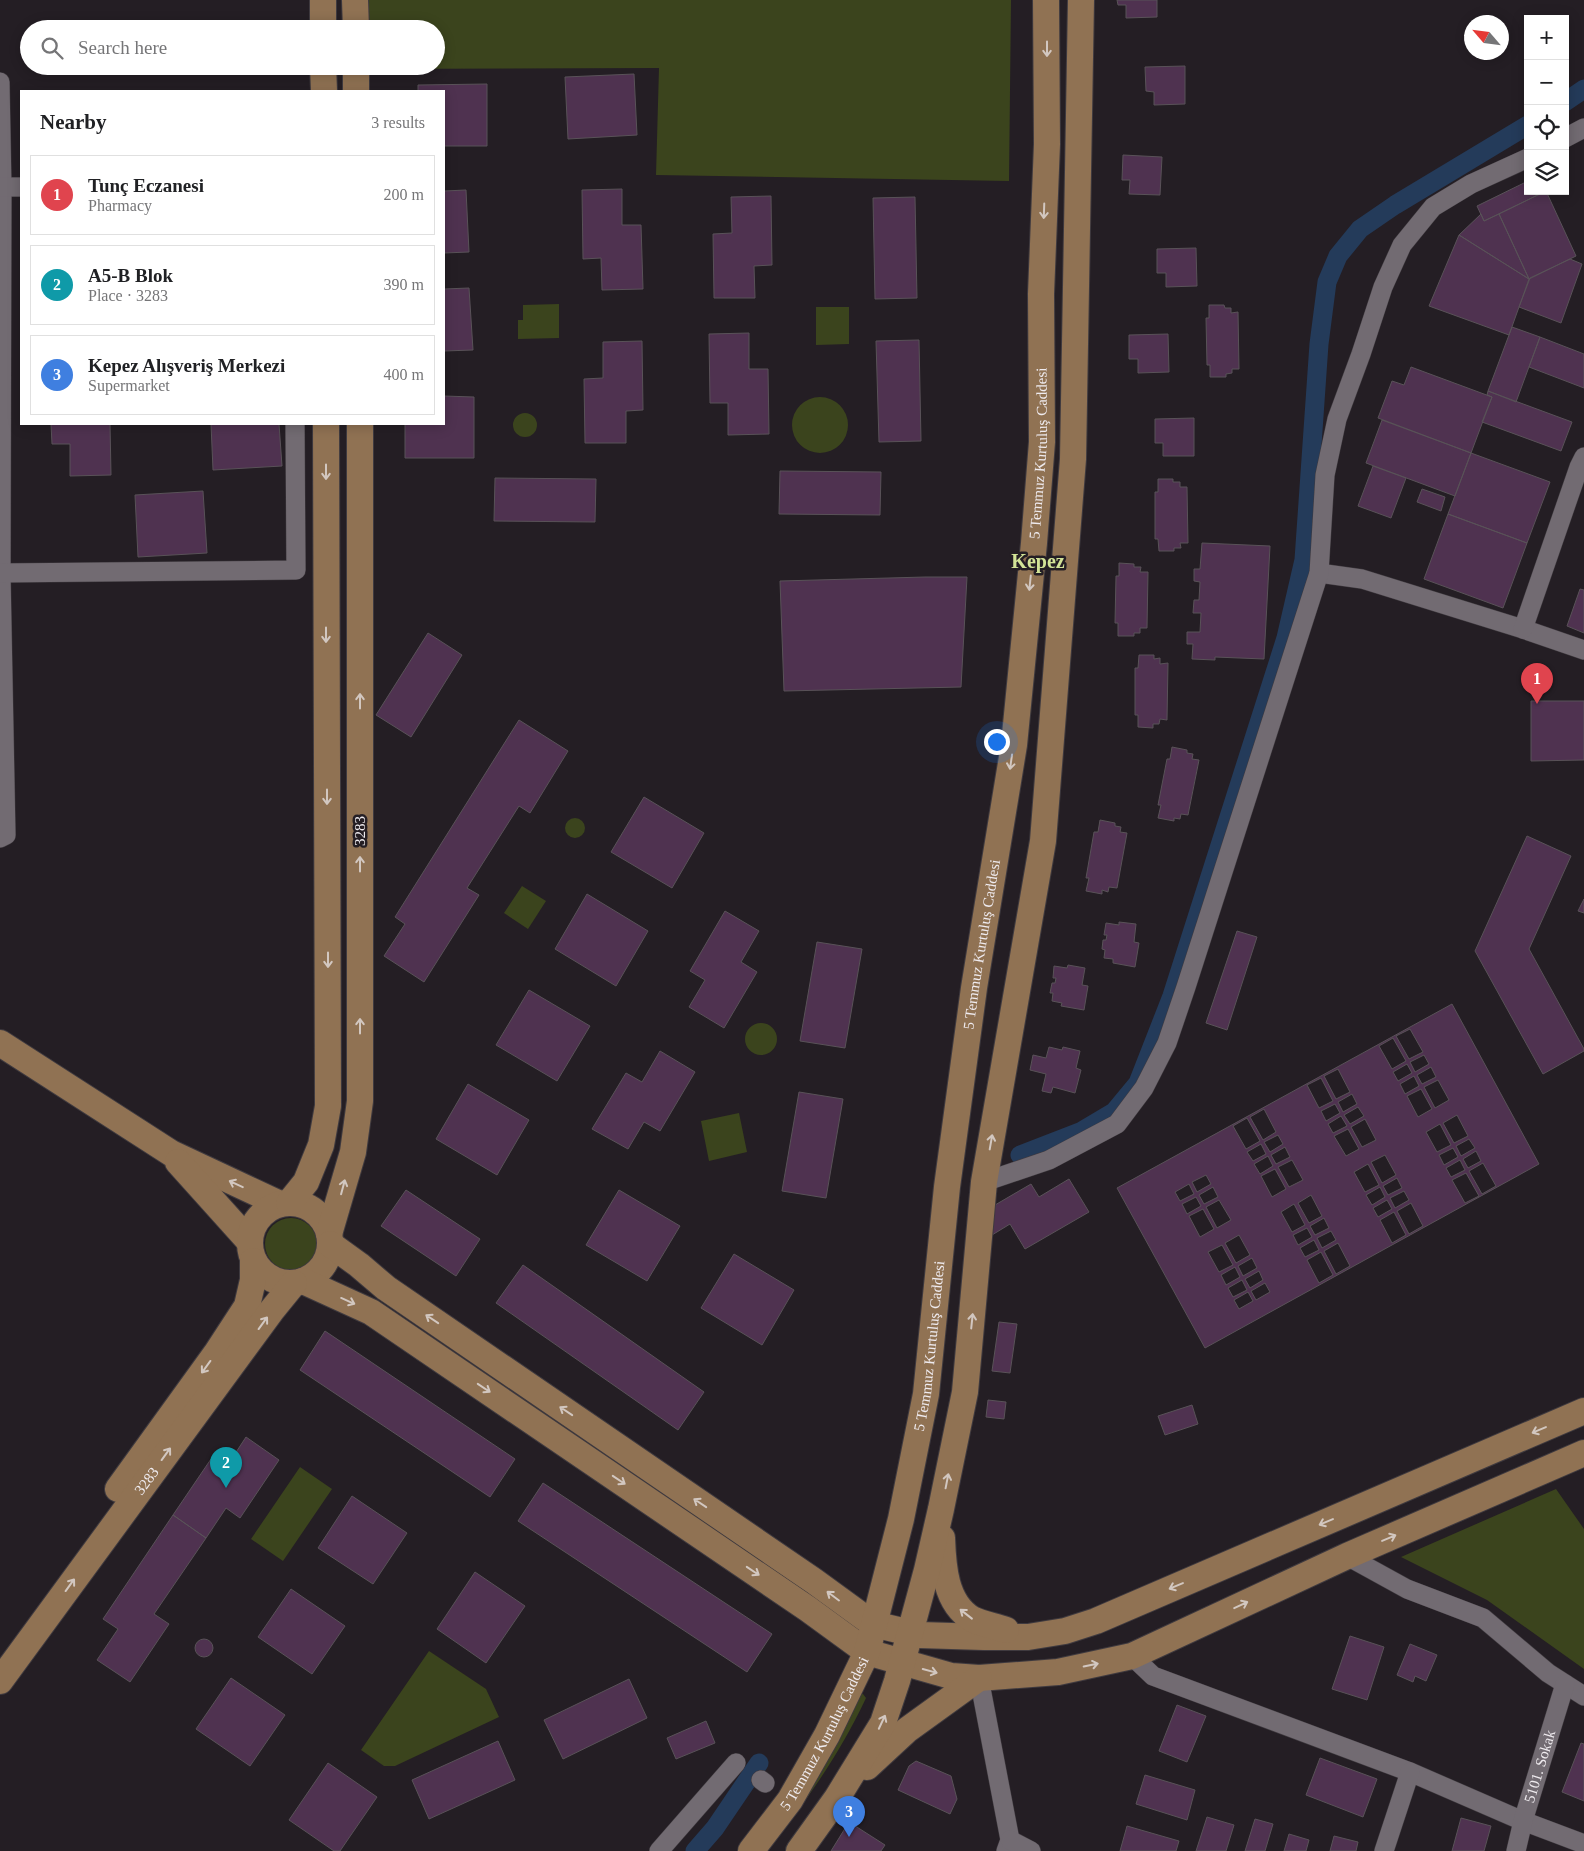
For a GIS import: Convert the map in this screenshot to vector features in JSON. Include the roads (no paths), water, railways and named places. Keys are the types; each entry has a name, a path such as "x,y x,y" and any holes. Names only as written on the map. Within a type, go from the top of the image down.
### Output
{"main road":[{"path":"323,0 323,20"},
{"path":"355,0 356,20"},
{"name":"5 Temmuz Kurtuluş Caddesi","path":"751,1851 790,1800 823,1744 867,1652 901,1519 926,1394 949,1168 974,988 1014,745 1034,543 1042,442 1041,294 1047,144 1046,0"},
{"name":"5 Temmuz Kurtuluş Caddesi","path":"799,1851 837,1798 883,1722 902,1663 941,1509 965,1392 984,1182 1043,841 1073,458 1081,0"},
{"path":"323,75 324,90"},
{"path":"356,75 356,90"},
{"path":"251,1251 256,1222 271,1208 285,1203 306,1182 321,1146 328,1106 326,425"},
{"name":"3283","path":"330,1239 353,1152 360,1101 360,425"},
{"path":"0,1043 171,1154 285,1203 298,1204 315,1211 326,1225 330,1239 329,1254 319,1271 298,1282 284,1283 266,1276 251,1251 171,1154"},
{"path":"330,1239 386,1288 873,1624 919,1635 984,1638 1028,1637 1066,1631 1096,1621 1584,1411"},
{"name":"3283","path":"0,1652 222,1344 247,1306 253,1280 251,1251"},
{"path":"298,1282 371,1312 808,1609 867,1652 952,1676 979,1678 1058,1672 1132,1656 1347,1556 1584,1454"},
{"name":"3283","path":"0,1681 266,1318 298,1282"},
{"path":"941,1509 943,1568 951,1594 960,1611 973,1620 1028,1637"},
{"path":"837,1798 883,1750 907,1730 979,1678"}],"street":[{"path":"0,82 2,187 0,573 6,835 0,838"},
{"path":"1569,136 1584,128"},
{"path":"984,1182 1049,1160 1117,1124 1144,1088 1167,1043 1319,573 1325,475 1337,419 1383,287 1402,245 1433,207 1471,184 1524,160"},
{"path":"2,187 20,187"},
{"path":"0,573 296,570 295,425"},
{"path":"1523,629 1584,457"},
{"path":"1319,573 1362,579 1584,650"},
{"path":"1347,1556 1407,1589 1483,1618 1548,1673 1584,1696"},
{"path":"1132,1656 1153,1676 1410,1772 1523,1821 1584,1844"},
{"path":"979,1678 1008,1846 1031,1851"},
{"name":"5101. Sokak","path":"1516,1851 1523,1821 1565,1684"},
{"path":"660,1851 736,1763"},
{"path":"1384,1851 1410,1772"}],"waterway":[{"path":"1569,99 1584,89"},
{"path":"1020,1155 1082,1131 1114,1112 1138,1083 1172,996 1286,638 1304,560 1319,344 1327,282 1338,256 1360,229 1395,205 1524,127"},
{"path":"695,1851 715,1828 759,1763"}],"place":[{"name":"Tunç Eczanesi","path":"1537,704"},
{"name":"A5-B Blok","path":"226,1488"},
{"name":"Kepez Alışveriş Merkezi","path":"849,1837"}],"district":[{"name":"Kepez","path":"1038,561"}]}
